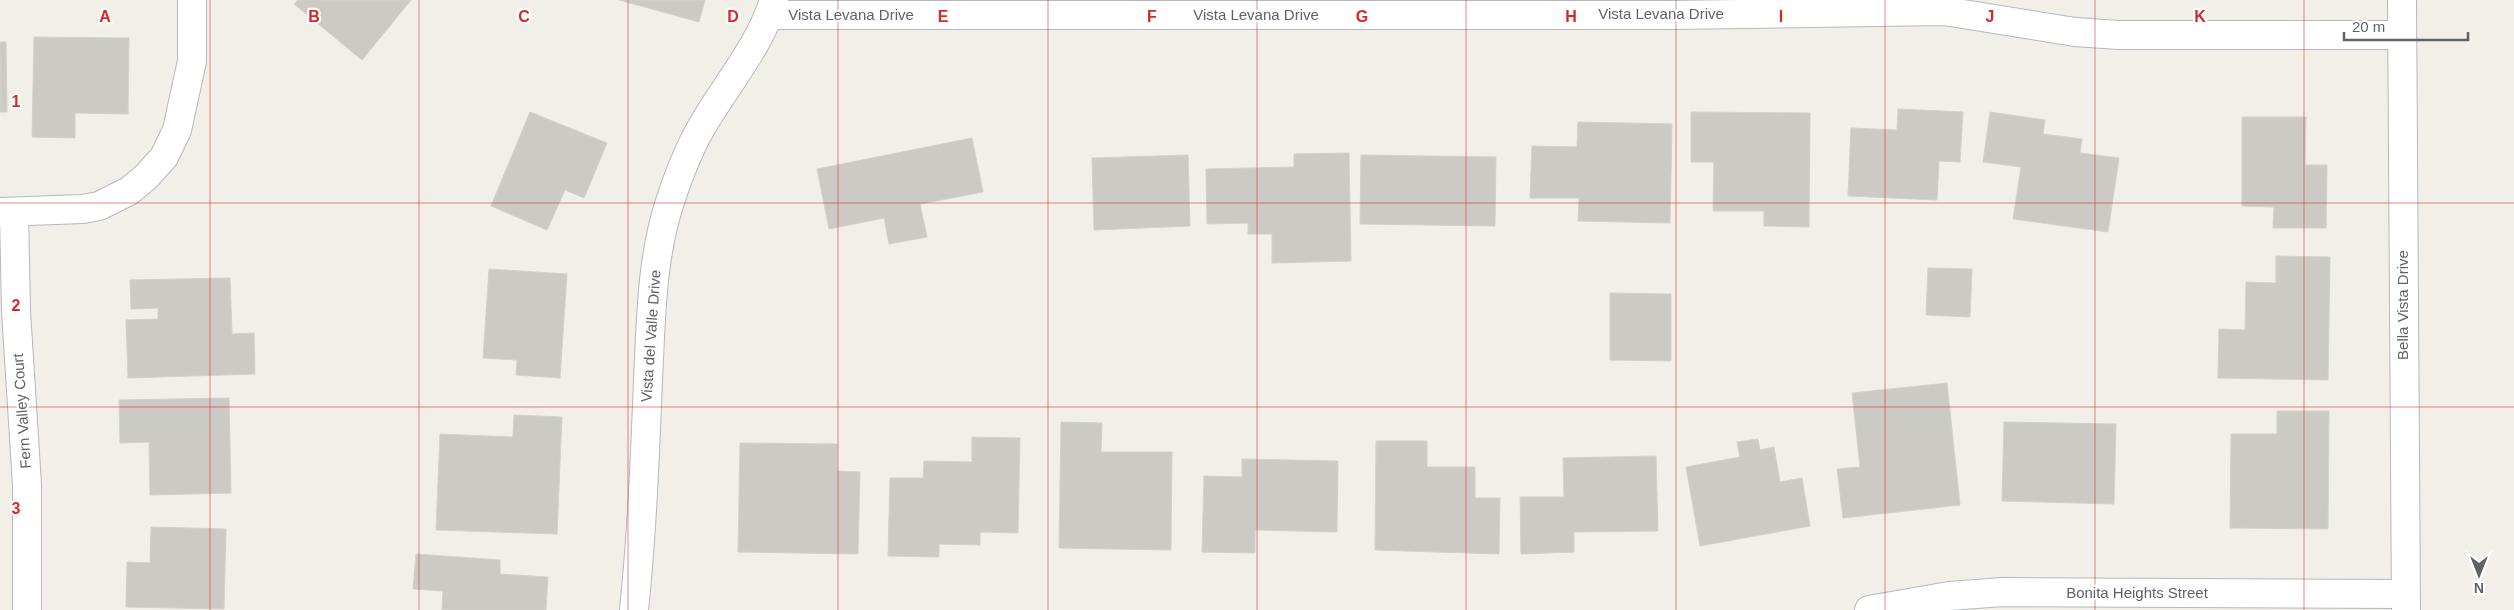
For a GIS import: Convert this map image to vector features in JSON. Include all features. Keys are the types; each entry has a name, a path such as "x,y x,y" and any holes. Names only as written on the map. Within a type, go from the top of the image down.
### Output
{"street":[{"path":"7,212 83,209 100,206 129,191 146,177 164,157 177,130 192,61 192,0"},
{"name":"Bella Vista Drive","path":"2402,0 2405,602"},
{"name":"Vista Levana Drive","path":"772,7 1671,15 1944,11 2075,32 2119,34 2401,35"},
{"name":"Vista del Valle Drive","path":"634,610 641,548 653,279 667,209 685,158 706,120 749,52 772,7"},
{"name":"Fern Valley Court","path":"7,212 16,311 27,485 27,610"},
{"name":"Bonita Heights Street","path":"1869,610 1949,596 2003,592 2405,602"}],"building":[{"path":"298,0 411,0 362,60 294,4"},
{"path":"619,0 705,0 699,22"},
{"path":"34,37 129,38 128,114 75,113 75,138 32,137"},
{"path":"0,42 6,42 7,112 0,112"},
{"path":"1898,109 1963,112 1960,162 1939,161 1937,200 1848,196 1851,128 1897,130"},
{"path":"530,112 607,143 584,198 565,190 547,230 491,206"},
{"path":"1691,112 1810,113 1809,227 1764,226 1764,211 1713,211 1714,162 1691,162"},
{"path":"1990,112 2045,120 2043,134 2082,139 2080,153 2119,158 2108,232 2013,219 2021,167 1983,162"},
{"path":"2242,117 2306,117 2305,165 2327,165 2326,228 2273,228 2274,207 2242,206"},
{"path":"1578,122 1672,124 1670,223 1578,221 1579,198 1530,198 1532,146 1577,147"},
{"path":"972,138 983,192 920,204 927,237 889,244 884,218 829,229 817,169"},
{"path":"1349,153 1351,261 1272,263 1272,234 1248,234 1248,223 1207,224 1206,169 1294,167 1294,154"},
{"path":"1188,155 1190,226 1094,230 1092,158"},
{"path":"1361,155 1496,157 1495,226 1360,224"},
{"path":"2276,256 2330,257 2328,380 2218,378 2219,329 2245,330 2246,282 2276,283"},
{"path":"1928,268 1972,269 1970,317 1926,315"},
{"path":"489,269 567,274 560,378 516,375 517,360 483,358"},
{"path":"230,278 232,334 254,333 255,374 128,378 126,320 158,319 158,308 131,309 130,280"},
{"path":"1610,293 1671,294 1671,361 1610,360"},
{"path":"1947,383 1960,505 1843,518 1837,469 1860,467 1852,393"},
{"path":"229,398 231,493 150,495 149,442 120,443 119,400"},
{"path":"2277,411 2329,411 2328,529 2230,528 2231,434 2277,434"},
{"path":"514,415 562,417 557,534 436,530 440,434 513,437"},
{"path":"1061,422 1102,423 1101,452 1172,452 1171,550 1059,548"},
{"path":"2004,422 2116,424 2114,504 2002,501"},
{"path":"972,437 1020,438 1018,533 980,532 980,545 939,544 939,557 888,556 890,478 923,478 924,461 972,462"},
{"path":"1758,439 1760,450 1774,447 1780,482 1802,478 1810,526 1700,546 1686,467 1740,457 1737,442"},
{"path":"1376,441 1427,441 1427,467 1475,467 1475,498 1500,498 1499,554 1375,550"},
{"path":"740,443 837,444 837,471 860,472 858,554 738,552"},
{"path":"1656,456 1658,531 1574,532 1574,552 1521,554 1520,497 1564,497 1563,458"},
{"path":"1242,459 1338,461 1337,532 1255,530 1255,553 1202,552 1204,476 1242,477"},
{"path":"151,527 226,529 224,609 126,607 127,562 150,563"},
{"path":"416,554 500,560 500,574 548,577 546,610 442,610 443,591 413,589"}]}
